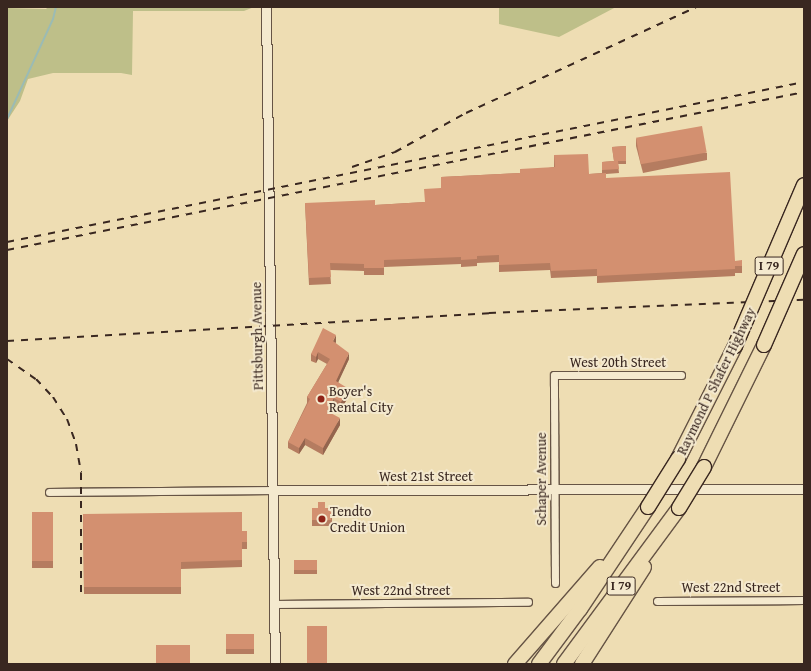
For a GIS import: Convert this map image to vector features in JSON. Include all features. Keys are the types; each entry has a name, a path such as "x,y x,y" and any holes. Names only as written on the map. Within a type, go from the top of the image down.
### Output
{"highway":[{"name":"Raymond P Shafer Highway","path":"539,664 580,609 648,508 678,459 735,346 804,185"},
{"name":"Raymond P Shafer Highway","path":"564,664 679,508 704,468 764,346 804,254"},
{"path":"582,664 634,586 679,508"},
{"path":"515,664 630,533"}],"street":[{"name":"Pittsburgh Avenue","path":"266,7 275,664"},
{"name":"West 20th Street","path":"554,375 681,375"},
{"name":"Schaper Avenue","path":"554,375 555,583"},
{"name":"West 21st Street","path":"49,492 804,488"},
{"name":"West 22nd Street","path":"657,601 804,600"},
{"name":"West 22nd Street","path":"274,604 528,602"}],"green space":[{"path":"48,7 254,7 244,11 133,11 132,75 121,73 53,73 28,79 20,101 7,121 7,8 46,9"},
{"path":"499,7 616,7 559,37 499,24"}],"building":[{"path":"702,126 707,153 641,164 636,138"},
{"path":"626,146 626,161 618,161 619,169 602,170 602,162 614,161 612,147"},
{"path":"588,154 589,174 606,173 606,178 730,172 735,261 742,260 742,266 735,266 735,269 597,276 597,269 551,271 550,263 499,265 499,255 477,256 477,259 461,260 461,257 384,260 384,268 364,268 364,264 330,263 331,277 309,278 305,203 375,200 375,205 425,202 424,189 441,188 441,177 520,173 520,169 555,167 554,155"},
{"path":"323,328 336,335 333,341 349,353 336,381 349,389 341,402 334,398 327,411 340,418 323,448 305,438 299,448 288,442 310,399 307,397 330,359 318,352 316,357 311,354"},
{"path":"318,502 325,502 325,508 332,508 331,520 312,520 312,508 318,508"},
{"path":"32,512 53,512 53,561 32,561"},
{"path":"242,512 242,531 247,531 247,542 242,542 242,560 181,562 181,587 84,587 83,514"},
{"path":"294,560 317,560 317,570 294,570"},
{"path":"307,626 327,626 327,664 307,664"},
{"path":"226,634 254,634 254,649 226,649"},
{"path":"156,645 190,645 190,664 156,664"}],"waterway":[{"path":"7,119 53,19 56,7"}],"railway":[{"path":"352,167 395,152 466,113 696,7"},
{"path":"7,242 804,82"},
{"path":"7,250 804,92"},
{"path":"7,341 489,313 804,300"},
{"path":"7,359 36,379 53,397 67,419 76,444 81,473 81,597"}],"place":[{"name":"Boyer's Rental City","path":"321,399"},
{"name":"Tendto Credit Union","path":"322,519"}]}
